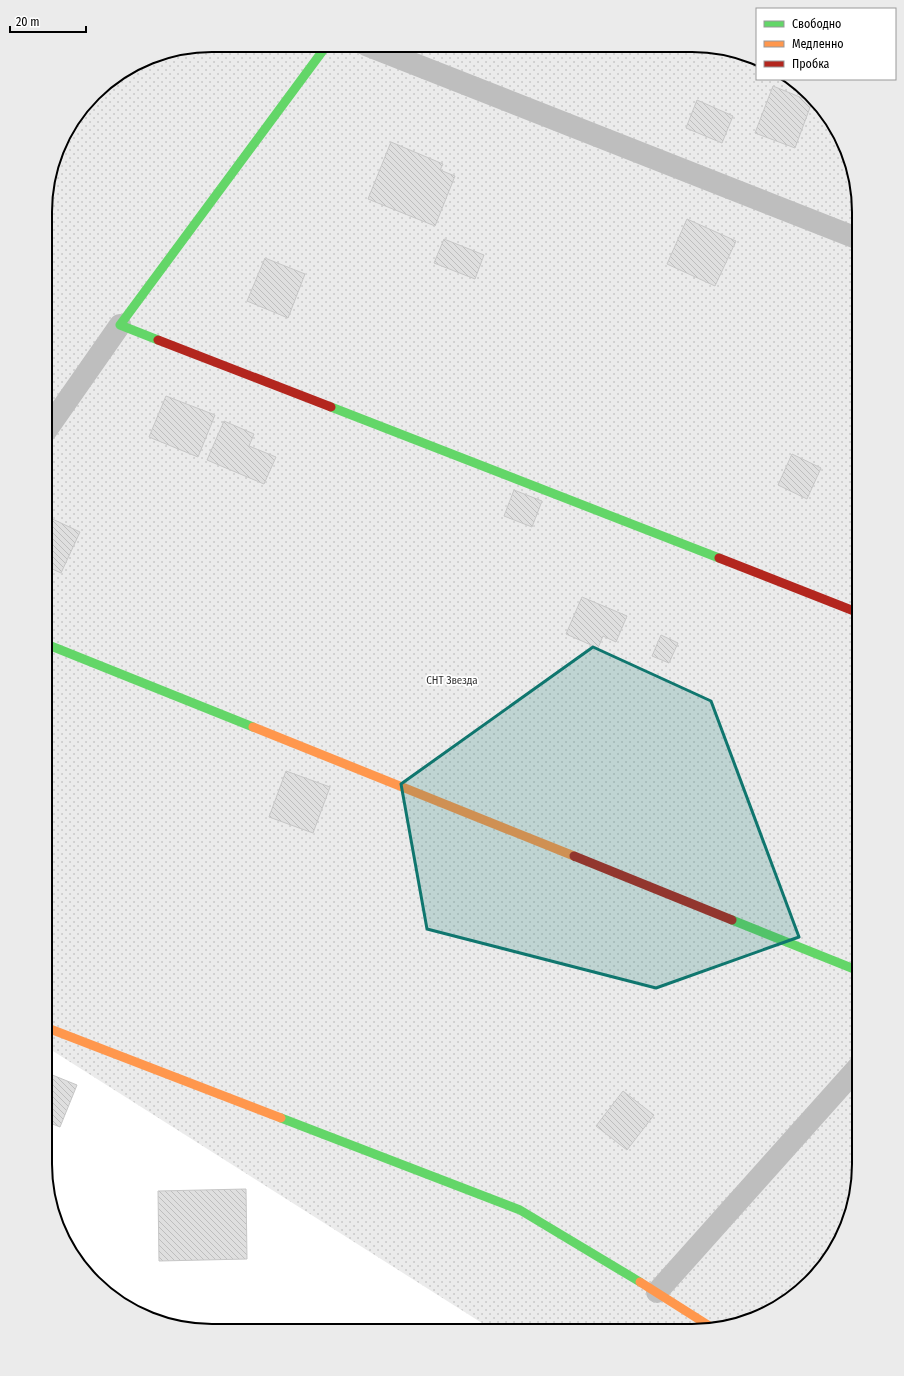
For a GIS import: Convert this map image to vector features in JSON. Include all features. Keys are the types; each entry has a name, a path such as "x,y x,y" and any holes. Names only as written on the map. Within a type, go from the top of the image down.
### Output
{"street":[{"path":"52,422 120,325 322,52"},
{"path":"384,52 852,236"},
{"path":"120,325 852,610"},
{"path":"52,646 852,968"},
{"path":"52,1030 520,1210 657,1292 706,1324"},
{"path":"657,1292 852,1074"}],"highlighted area":[{"path":"593,647 711,701 799,937 656,988 427,929 401,784"}],"green space":[{"name":"СНТ Звезда","path":"202,52 713,53 733,57 756,66 756,80 782,80 805,99 831,132 847,171 852,202 852,1174 844,1215 831,1244 805,1277 772,1303 743,1316 702,1324 484,1324 52,1050 53,191 60,161 73,132 99,99 132,73 171,57"}],"building":[{"path":"773,86 805,99 811,106 795,148 755,133"},
{"path":"697,100 733,116 722,143 686,128"},
{"path":"391,142 443,164 440,170 455,176 435,226 368,199"},
{"path":"687,219 736,241 715,286 667,264"},
{"path":"444,239 484,255 475,279 434,263"},
{"path":"265,258 305,274 288,318 247,301"},
{"path":"166,396 215,415 198,457 149,437"},
{"path":"224,421 254,434 249,446 276,457 264,484 207,460"},
{"path":"792,454 821,468 807,499 778,485"},
{"path":"514,490 542,501 532,527 504,516"},
{"path":"52,519 80,532 61,573 52,569"},
{"path":"582,597 627,616 616,642 603,636 598,648 566,634"},
{"path":"661,635 678,643 669,663 652,656"},
{"path":"286,771 330,787 313,833 269,817"},
{"path":"52,1075 77,1085 60,1127 52,1124"},
{"path":"623,1091 654,1115 627,1150 596,1126"},
{"path":"246,1189 247,1259 159,1261 158,1191"}],"traffic: fast":[{"path":"158,340 120,325 322,52"},
{"path":"331,407 719,558"},
{"path":"52,646 253,727"},
{"path":"732,920 852,968"},
{"path":"281,1118 520,1210 640,1282"}],"traffic: slow":[{"path":"253,727 574,856"},
{"path":"52,1030 281,1118"},
{"path":"640,1282 706,1324"}],"traffic: jam":[{"path":"158,340 331,407"},
{"path":"719,558 852,610"},
{"path":"574,856 732,920"}]}
